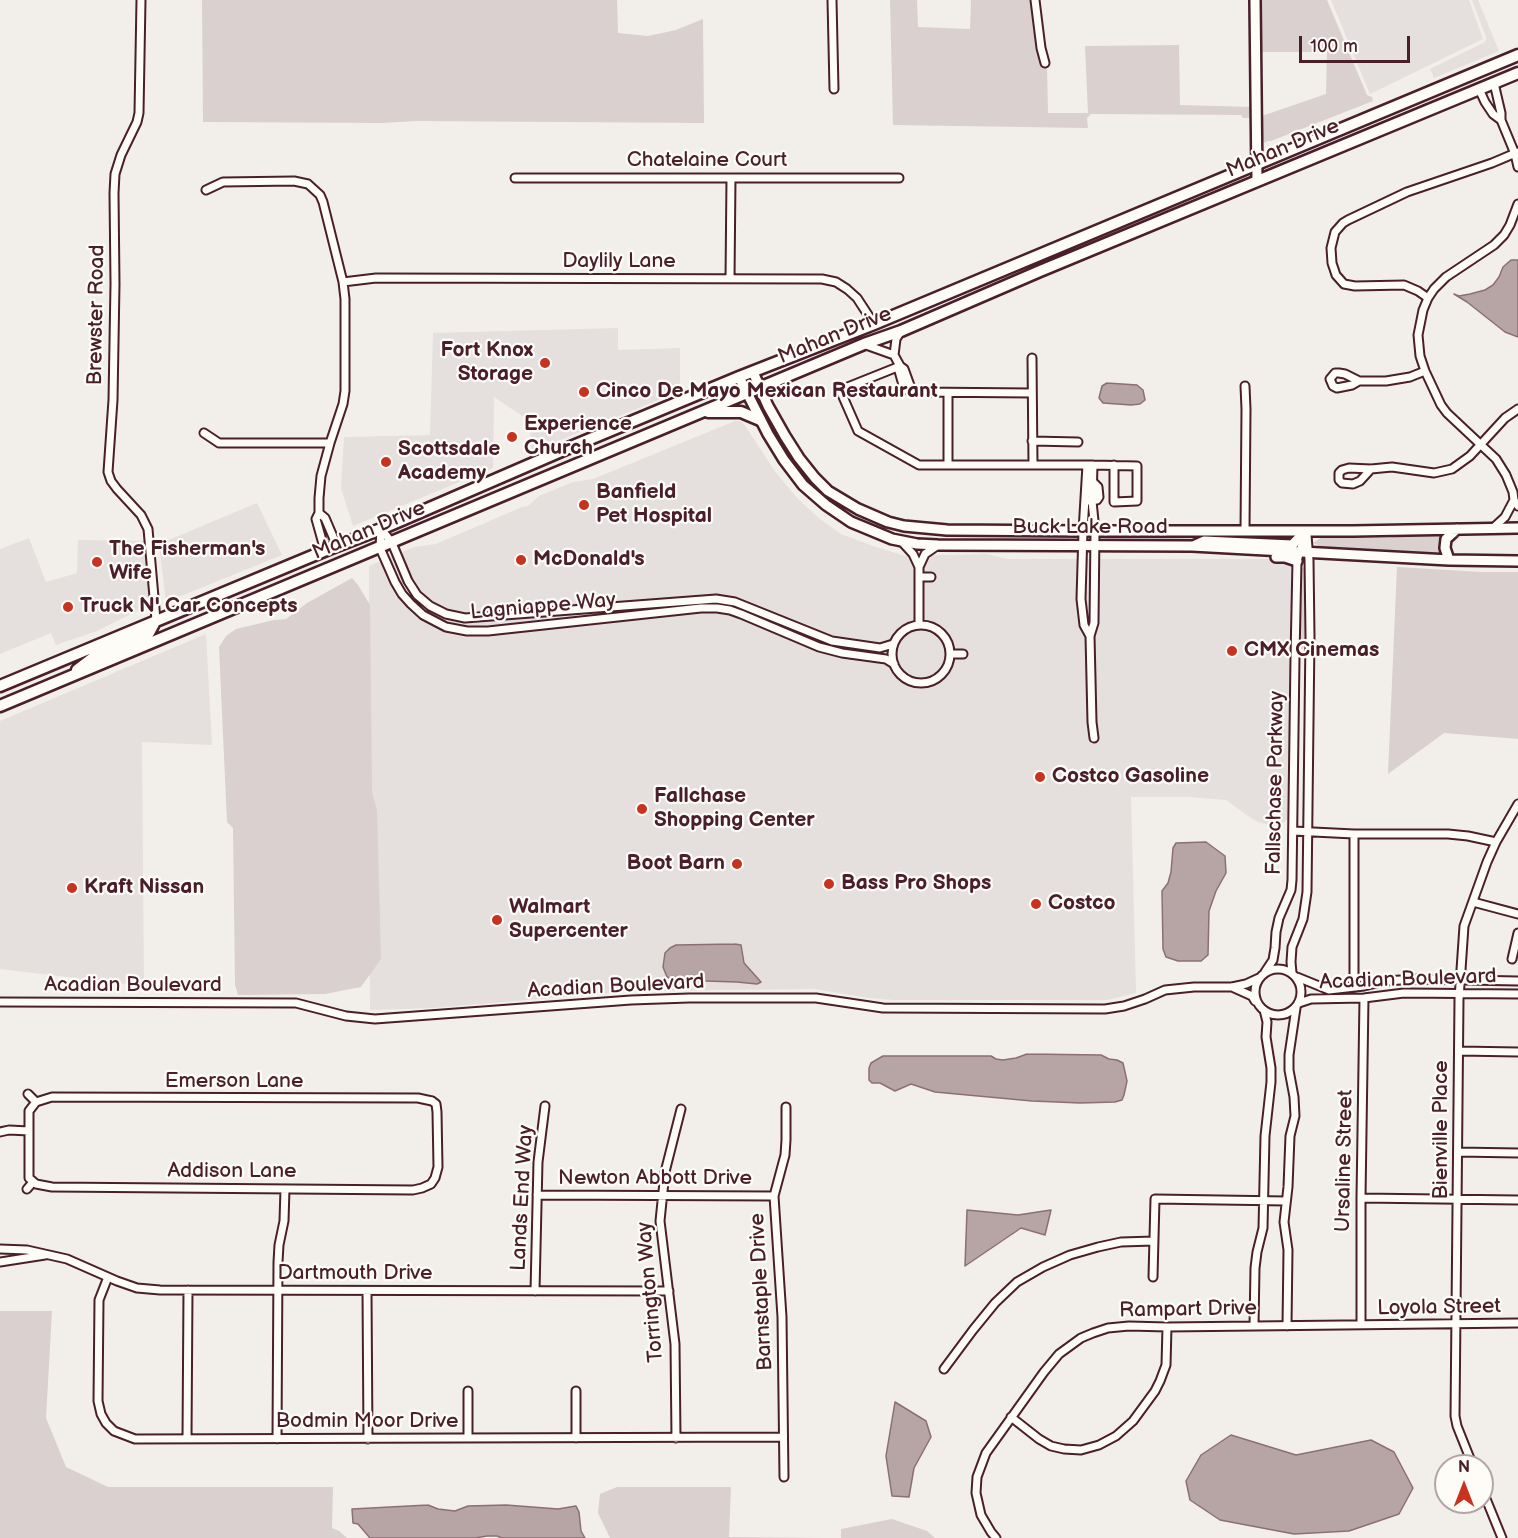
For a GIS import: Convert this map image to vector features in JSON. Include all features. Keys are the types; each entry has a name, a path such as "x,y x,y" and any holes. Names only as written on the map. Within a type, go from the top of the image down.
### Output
{"main road":[{"path":"1255,0 1257,181"},
{"name":"Mahan Drive","path":"0,686 1518,55"},
{"name":"Mahan Drive","path":"0,706 1518,73"},
{"path":"965,303 979,289 979,279"},
{"name":"Buck Lake Road","path":"753,372 785,436 815,478 828,490 858,509 904,526 947,530 1083,531 1518,528"},
{"name":"Buck Lake Road","path":"740,377 760,420 784,460 803,484 826,505 851,522 885,537 901,541 938,545 1192,546 1302,555 1518,561"},
{"path":"701,413 741,412 760,420"},
{"path":"535,483 543,467 541,460"},
{"path":"1449,560 1445,548 1446,539 1456,530"},
{"path":"1192,546 1204,541 1292,545 1306,531"},
{"path":"65,680 94,657 149,633 156,620"}],"street":[{"name":"Brewster Road","path":"141,0 139,113 121,155 114,193 116,285 113,400 108,472 111,481 141,515 148,529 156,620"},
{"path":"832,0 834,89"},
{"path":"1035,0 1045,63"},
{"path":"1494,83 1501,120 1516,153 1518,167"},
{"path":"1479,89 1493,114 1501,120"},
{"path":"1428,298 1404,285 1355,286 1344,284 1336,275 1332,263 1331,248 1335,232 1348,220 1407,192 1516,153"},
{"name":"Chatelaine Court","path":"515,178 899,178"},
{"path":"730,279 731,178"},
{"path":"206,190 223,182 294,181 308,184 320,195 323,202 343,282 345,299 345,391 321,476 319,513 316,519 325,550"},
{"path":"1492,529 1516,503 1513,492 1496,459 1441,405 1420,356 1418,335 1428,298 1446,277 1494,245 1510,225 1518,204"},
{"name":"Daylily Lane","path":"343,282 376,278 822,279 836,282 847,289 857,298 874,324"},
{"path":"901,331 896,339 894,355 900,366 903,385 907,390 948,393 1032,393"},
{"path":"864,344 894,355"},
{"path":"1032,358 1033,465"},
{"path":"900,366 840,390 858,431 918,465 1114,465 1137,466 1137,501 1114,501 1114,465"},
{"path":"1359,381 1397,380 1410,378 1425,371"},
{"path":"1245,387 1245,530"},
{"path":"948,393 948,465"},
{"path":"1371,469 1392,467 1442,472 1456,467 1518,408"},
{"path":"204,433 219,443 330,443"},
{"path":"1032,441 1078,442"},
{"path":"1090,465 1093,482 1083,531 1081,599 1084,626 1090,636"},
{"path":"1090,465 1089,501 1095,531 1094,623 1090,636 1094,738"},
{"path":"319,513 325,518 337,546"},
{"name":"Lagniappe Way","path":"381,529 392,543 408,581 417,595 430,606 446,614 465,618 716,599 750,607 826,639 883,648 893,644"},
{"name":"Lagniappe Way","path":"381,529 380,548 395,582 411,604 423,615 446,627 467,631 488,631 700,608 725,609 823,648 886,659 894,664"},
{"name":"Fallschase Parkway","path":"1265,972 1273,960 1279,918 1291,890 1294,657 1306,531"},
{"path":"901,541 913,554 919,567 919,625"},
{"path":"919,567 925,555 938,545"},
{"name":"Fallschase Parkway","path":"1295,975 1291,962 1292,947 1306,906 1309,657 1302,555"},
{"path":"919,577 931,577"},
{"path":"725,609 726,600"},
{"path":"642,604 644,615"},
{"path":"561,611 561,624"},
{"path":"919,625 928,625 938,629 950,645 949,664 944,673 936,680 927,683 907,680 899,673 892,654 893,644 898,635 906,629 919,625"},
{"path":"820,658 826,639"},
{"path":"951,654 963,654"},
{"path":"1294,657 1309,657"},
{"name":"Bienville Place","path":"1468,1454 1455,1416 1460,981 1464,926 1496,842 1518,804"},
{"path":"1293,831 1354,834 1448,834 1496,842"},
{"path":"1354,834 1354,987"},
{"path":"1473,902 1518,914"},
{"path":"1512,959 1518,933"},
{"path":"1232,987 1252,996 1258,1004 1264,1010 1280,1015 1291,1012 1302,996 1302,989 1295,975 1279,968 1265,972 1259,978 1255,991 1258,1004"},
{"name":"Acadian Boulevard","path":"1295,975 1329,990 1385,981 1416,979 1518,981"},
{"name":"Acadian Boulevard","path":"0,1002 296,1004 346,1016 375,1019 630,1000 689,998 816,998 883,1008 1105,1008 1124,1006 1172,988 1232,987 1259,978"},
{"name":"Acadian Boulevard","path":"1297,1005 1311,999 1364,998 1404,993 1518,994"},
{"name":"Ursaline Street","path":"1361,1325 1364,998"},
{"path":"1287,1326 1288,1250 1284,1222 1290,1137 1295,1116 1289,1055 1297,1005"},
{"path":"1254,1326 1255,1268 1263,1227 1265,1137 1271,1082 1266,1037 1267,1022 1264,1010"},
{"path":"1459,1051 1518,1052"},
{"path":"27,1094 36,1102 29,1112 29,1178 33,1182 27,1189"},
{"name":"Emerson Lane","path":"36,1102 52,1097 434,1098 437,1112 438,1167 434,1187"},
{"name":"Lands End Way","path":"535,1291 537,1195 540,1140 545,1106"},
{"name":"Barnstaple Drive","path":"784,1477 782,1317 774,1196 785,1155 786,1107"},
{"name":"Torrington Way","path":"676,1438 675,1344 660,1221 670,1150 681,1109"},
{"path":"0,1128 29,1131"},
{"path":"0,1132 9,1130"},
{"path":"1458,1152 1518,1153"},
{"name":"Addison Lane","path":"33,1182 52,1187 413,1190 434,1187"},
{"path":"277,1439 278,1263 284,1221 285,1189"},
{"name":"Newton Abbott Drive","path":"537,1195 774,1196"},
{"path":"1361,1198 1518,1200"},
{"path":"1153,1277 1155,1199 1286,1201"},
{"path":"944,1369 995,1302 1017,1282 1043,1267 1098,1247 1121,1242 1154,1241"},
{"name":"Dartmouth Drive","path":"0,1249 27,1250 67,1259 137,1288 160,1290 669,1291"},
{"name":"Dartmouth Drive","path":"0,1262 48,1255"},
{"name":"Bodmin Moor Drive","path":"108,1277 99,1300 98,1401 106,1423 114,1431 135,1439 783,1437"},
{"path":"187,1440 188,1290"},
{"path":"367,1291 368,1439"},
{"name":"Loyola Street","path":"1361,1325 1518,1323"},
{"name":"Rampart Drive","path":"996,1538 981,1515 976,1493 977,1477 986,1453 1059,1354 1081,1338 1108,1328 1129,1326 1361,1325"},
{"path":"1011,1417 1039,1439 1051,1446 1064,1449 1081,1450 1116,1436 1133,1420 1160,1381 1166,1365 1167,1327"},
{"path":"468,1391 468,1438"},
{"path":"576,1391 576,1438"},
{"path":"1492,1514 1502,1538"}],"shaded area":[{"path":"202,0 617,0 618,33 648,36 676,30 703,19 704,123 203,122"},
{"path":"890,0 917,0 918,27 970,29 971,0 1031,0 1037,50 1043,68 1047,67 1048,113 1088,113 1085,46 1179,45 1180,105 1252,107 1252,118 1243,118 1241,115 1091,114 1087,118 1088,128 893,125"},
{"path":"1259,0 1327,0 1367,95 1372,97 1373,101 1265,143 1259,136 1259,117 1326,94 1327,52 1259,52"},
{"path":"1331,0 1469,0 1483,39 1370,94"},
{"path":"1472,0 1478,0 1499,51 1434,78 1430,69 1485,42 1486,37"},
{"path":"1511,260 1518,260 1518,337 1505,332 1454,294 1459,296 1485,290 1493,285 1503,267"},
{"path":"618,328 618,350 680,348 680,391 531,452 530,421 494,397 493,468 353,526 341,488 344,437 430,435 433,333"},
{"path":"1107,383 1137,385 1143,390 1145,400 1140,404 1131,405 1103,403 1099,398 1102,386"},
{"path":"735,421 744,424 774,470 797,498 820,519 841,534 905,556 986,554 1007,559 1283,559 1291,564 1293,570 1293,640 1290,815 1285,822 1269,825 1258,822 1226,800 1131,797 1136,993 1107,1000 894,1000 815,989 635,991 432,1008 370,1010 369,566 414,547 436,544 528,506 539,496 573,482 593,479"},
{"path":"257,503 282,555 166,602 159,544"},
{"path":"1445,533 1442,543 1443,554 1334,549 1313,543 1322,537 1389,538 1409,534"},
{"path":"1200,534 1285,535 1293,539 1289,541 1202,539 1184,542 1110,541 1104,538 1185,537"},
{"path":"29,538 46,582 77,573 78,540 146,541 149,605 97,631 56,645 51,633 0,654 0,549"},
{"path":"1397,567 1518,572 1518,739 1444,733 1388,774"},
{"path":"1302,568 1306,568 1308,642 1302,649 1299,648 1298,643"},
{"path":"352,578 370,605 372,792 377,810 381,959 361,987 325,994 238,995 235,985 233,828 227,822 219,647 226,636 236,629 286,619 307,603"},
{"name":"Kraft Nissan","path":"206,634 212,745 142,742 144,986 0,969 0,721"},
{"path":"1206,842 1225,856 1226,873 1209,911 1208,955 1201,961 1178,961 1166,957 1163,949 1162,891 1168,883 1173,848 1176,843"},
{"path":"676,945 741,945 744,963 761,982 757,984 674,980 667,977 663,967 665,953"},
{"path":"1027,1054 1101,1055 1117,1060 1123,1063 1127,1081 1122,1100 1080,1103 1032,1101 935,1092 911,1084 895,1091 869,1080 871,1063 883,1056 991,1056 1003,1060"},
{"path":"967,1210 1018,1215 1051,1210 1045,1235 1021,1228 965,1266"},
{"path":"0,1311 52,1311 46,1418 66,1467 108,1487 333,1487 332,1528 347,1538 0,1538"},
{"path":"895,1402 926,1421 931,1437 914,1468 909,1497 892,1496 886,1456"},
{"path":"1231,1435 1296,1455 1371,1440 1394,1452 1413,1488 1399,1514 1349,1531 1294,1534 1220,1520 1190,1500 1186,1481 1201,1455"},
{"path":"617,1487 731,1487 729,1537 823,1538 610,1538 598,1513 600,1494"},
{"path":"428,1505 455,1511 468,1506 506,1505 558,1509 576,1506 581,1531 585,1538 487,1536 370,1538 358,1524 353,1523 352,1509"},
{"path":"892,1519 927,1531 935,1538 841,1538 841,1529"}],"place":[{"name":"Fort Knox Storage","path":"545,363"},
{"name":"Cinco De Mayo Mexican Restaurant","path":"584,392"},
{"name":"Experience Church","path":"512,437"},
{"name":"Scottsdale Academy","path":"386,462"},
{"name":"Banfield Pet Hospital","path":"584,505"},
{"name":"McDonald's","path":"521,560"},
{"name":"The Fisherman's Wife","path":"97,562"},
{"name":"Truck N' Car Concepts","path":"68,607"},
{"name":"CMX Cinemas","path":"1232,651"},
{"name":"Costco Gasoline","path":"1040,777"},
{"name":"Fallchase Shopping Center","path":"642,809"},
{"name":"Boot Barn","path":"737,864"},
{"name":"Bass Pro Shops","path":"829,884"},
{"name":"Kraft Nissan","path":"72,888"},
{"name":"Costco","path":"1036,904"},
{"name":"Walmart Supercenter","path":"497,920"}]}
